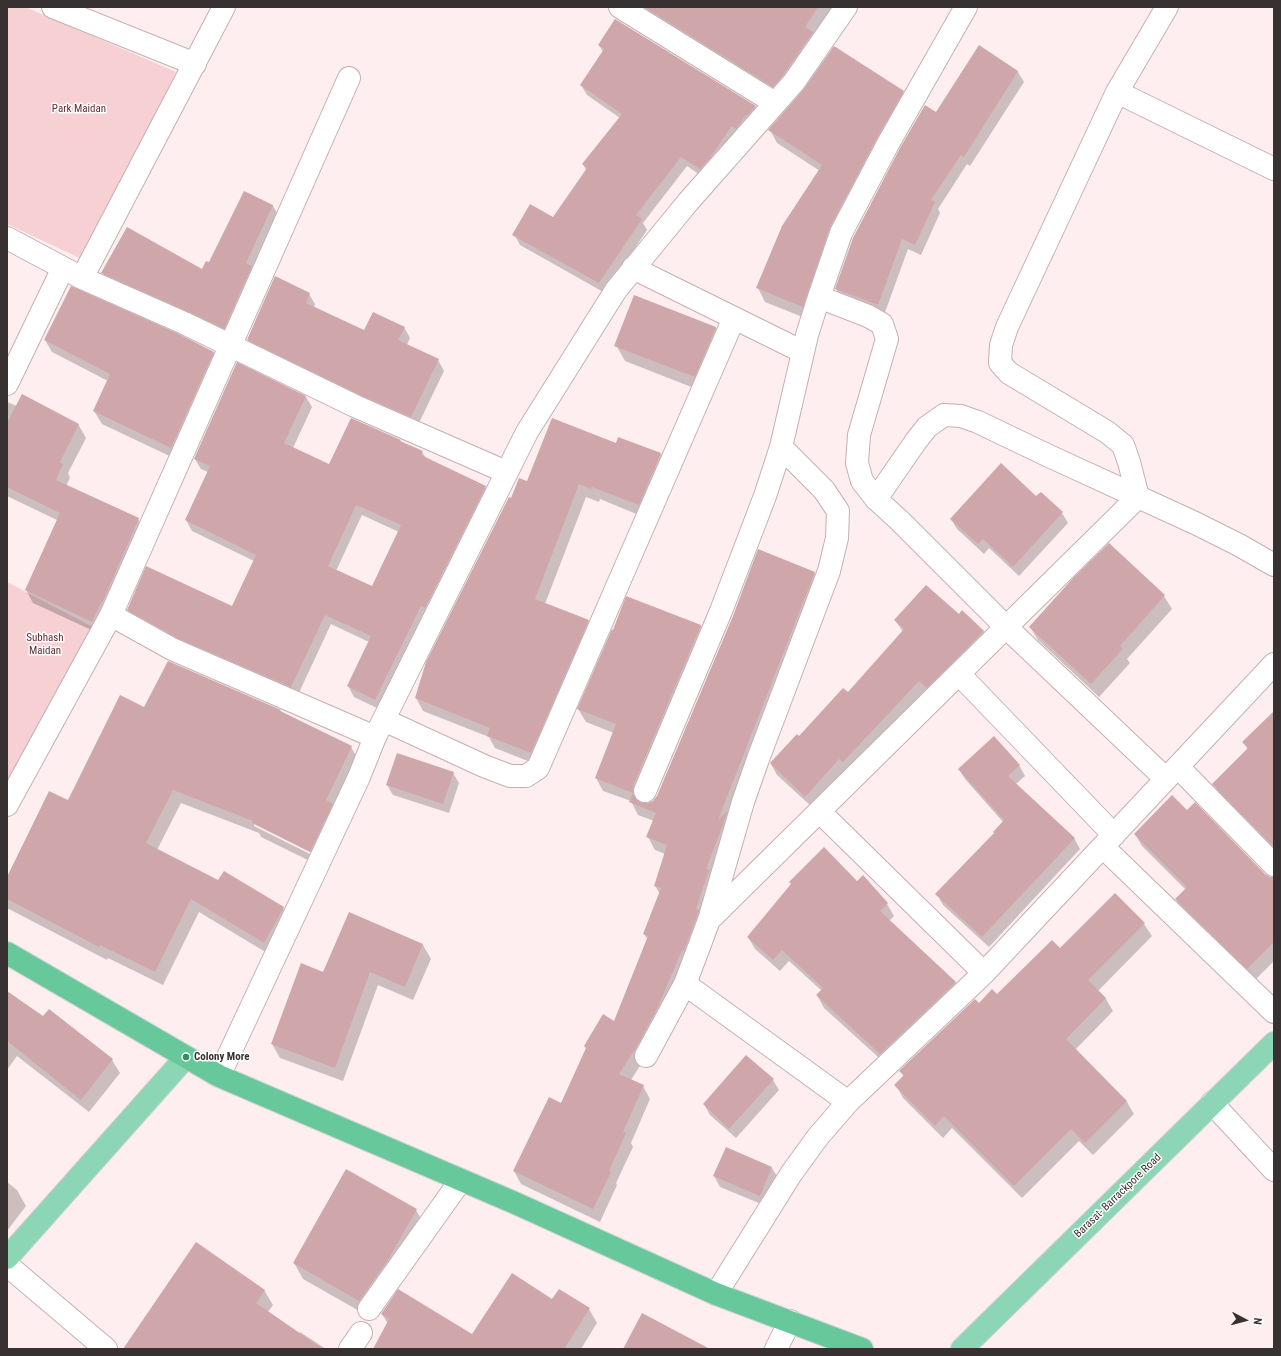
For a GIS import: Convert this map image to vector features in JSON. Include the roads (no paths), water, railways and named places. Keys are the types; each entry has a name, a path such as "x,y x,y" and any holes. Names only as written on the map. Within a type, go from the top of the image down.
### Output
{"highway":[{"path":"7,953 219,1076 515,1203 716,1294 862,1349"}],"main road":[{"name":"Barasat- Barrackpore Road","path":"962,1349 1274,1043"},
{"path":"7,1258 186,1057"}],"street":[{"path":"53,7 195,64"},
{"path":"82,278 224,7"},
{"path":"620,7 775,103"},
{"path":"219,1076 359,777 380,728 506,472 531,426 616,290 688,202 794,82 846,7"},
{"path":"645,791 721,611 765,496 781,447 803,352 819,297 842,234 858,200 889,142 966,7"},
{"path":"1138,497 1123,445 1107,432 1009,373 1000,362 1001,345 1117,92 1167,7"},
{"path":"7,805 111,615 349,78"},
{"path":"1117,92 1274,169"},
{"path":"7,238 82,278 184,323 355,406 506,472"},
{"path":"7,384 63,268"},
{"path":"634,268 803,352"},
{"path":"819,297 868,316 882,324 887,338 859,436 857,464 862,481 876,499 1006,627 1274,865"},
{"path":"111,615 172,649 510,776 526,776 538,768 734,318"},
{"path":"876,499 927,427 944,415 961,416 978,422 1239,545 1274,565"},
{"path":"646,1056 685,984 710,920 743,802 755,766 829,570 837,538 838,511 824,490 781,447"},
{"path":"710,920 1138,497"},
{"path":"716,1294 791,1174 817,1138 848,1102 984,973 1274,664"},
{"path":"959,674 1108,841 1274,1012"},
{"path":"820,812 984,973"},
{"path":"685,984 848,1102"},
{"path":"1212,1104 1274,1170"},
{"path":"369,1309 462,1180"},
{"path":"7,1265 106,1349"},
{"path":"776,1349 790,1321"}],"place":[{"name":"Colony More","path":"186,1057"}],"park label":[{"name":"Park Maidan","path":"79,109"},
{"name":"Subhash Maidan","path":"45,644"}]}
